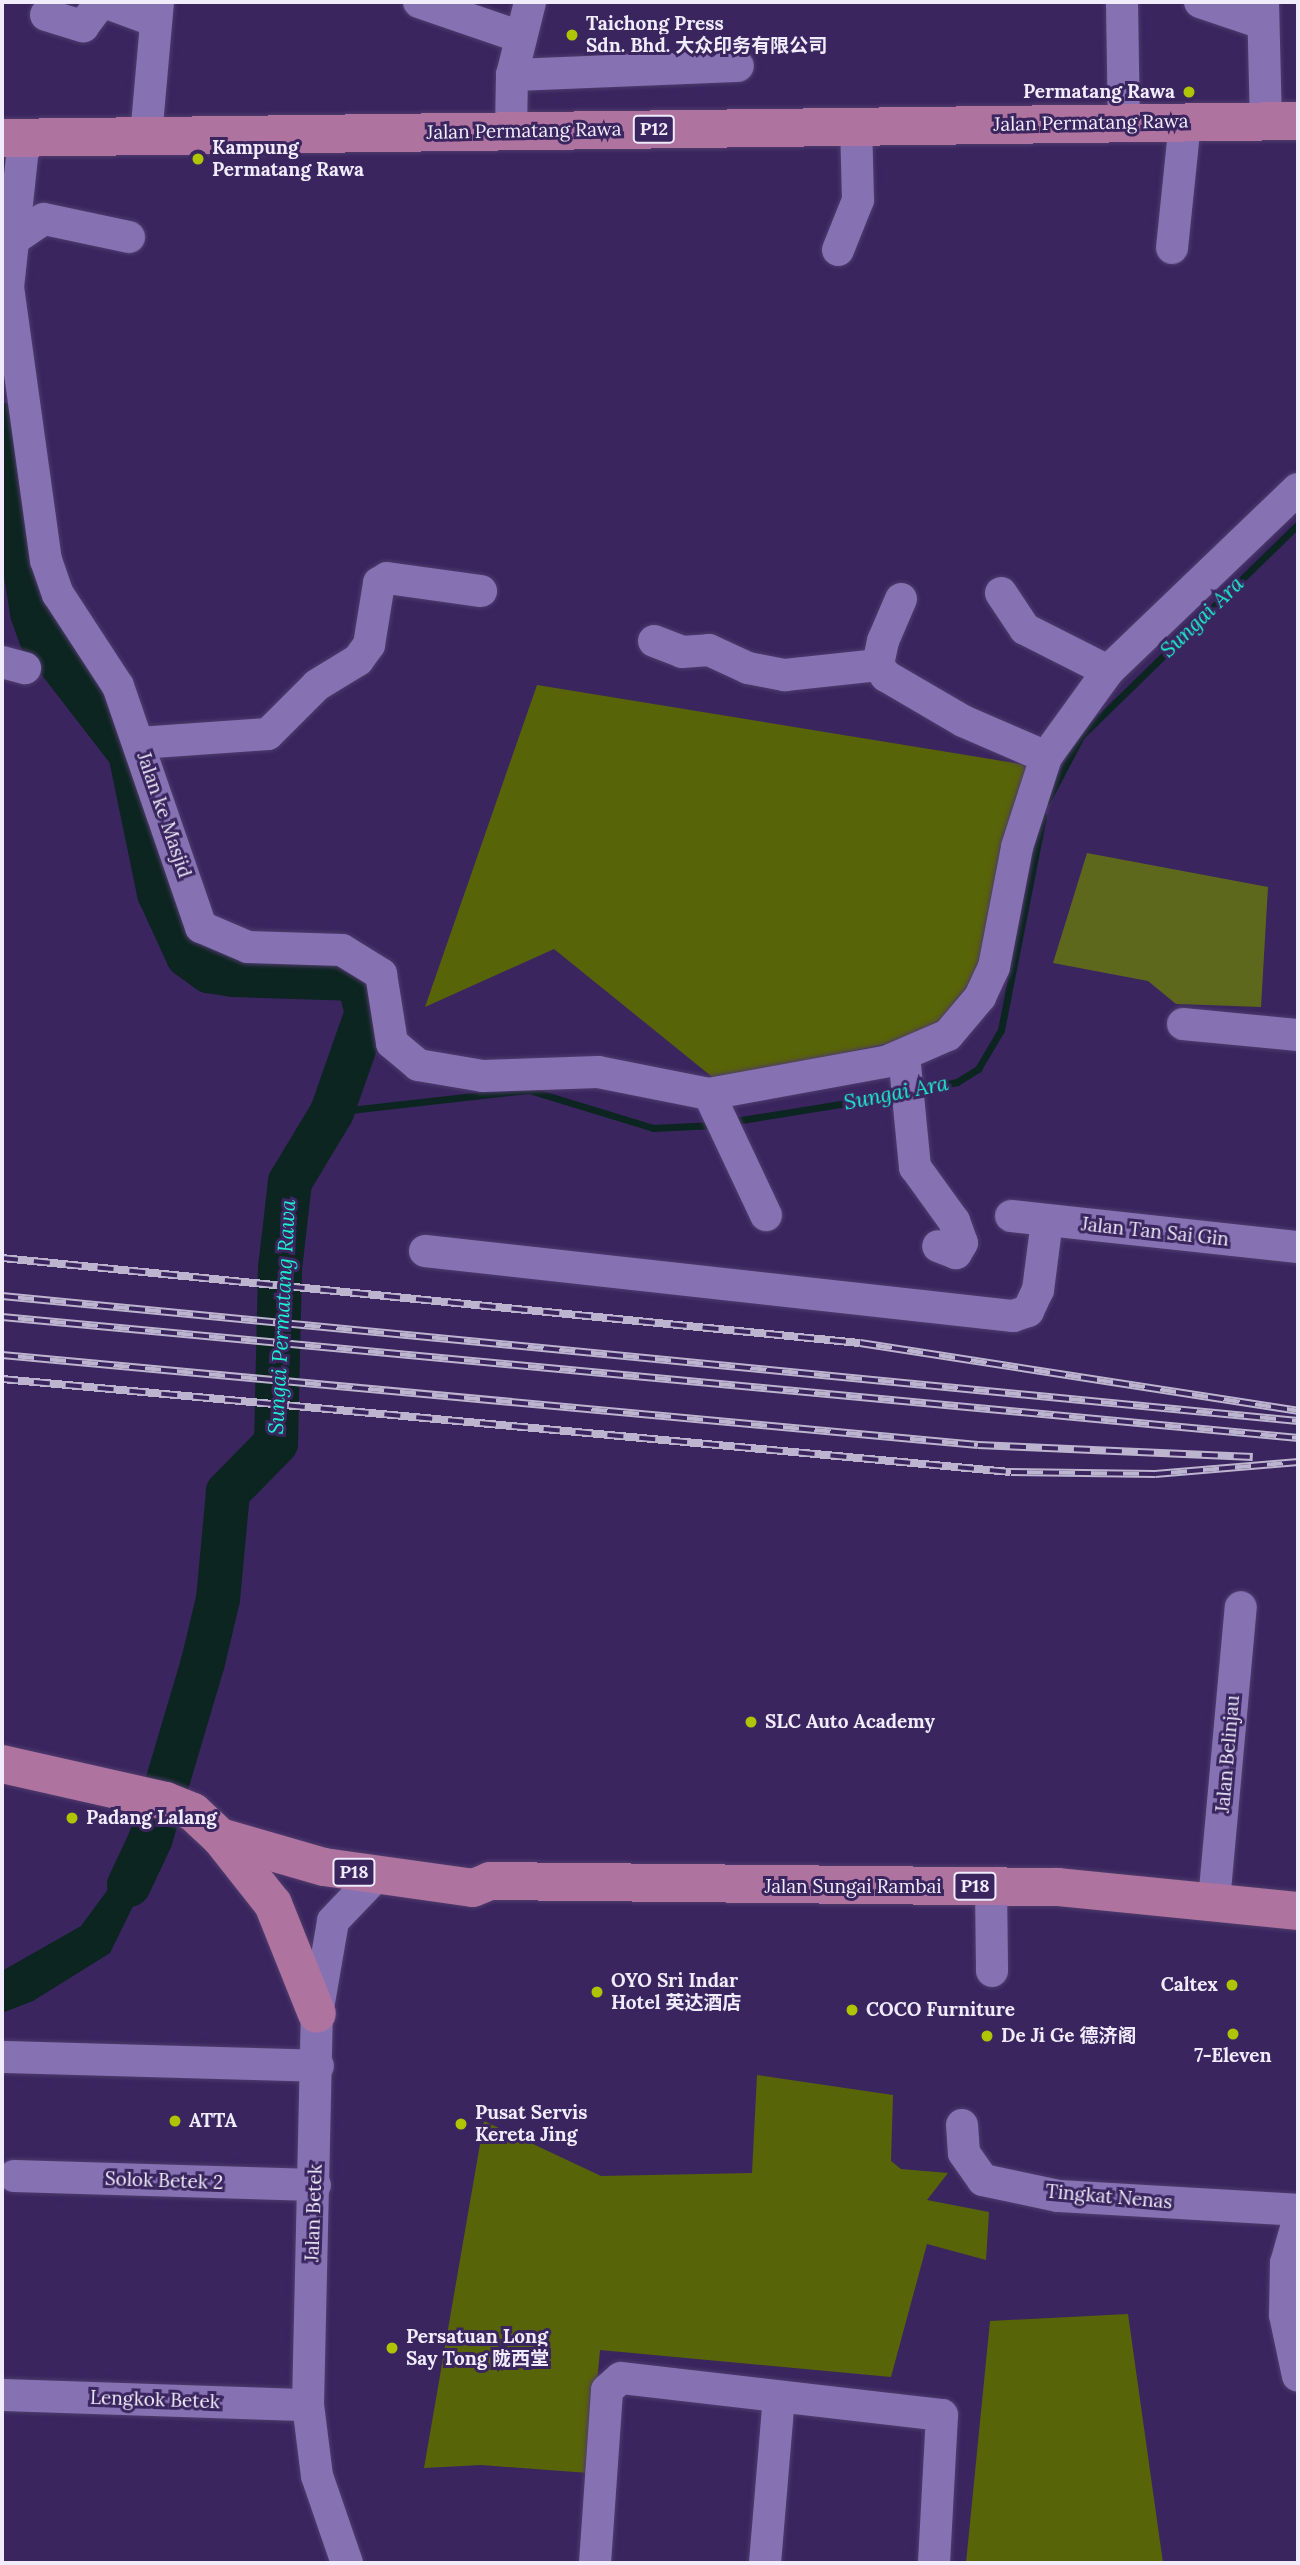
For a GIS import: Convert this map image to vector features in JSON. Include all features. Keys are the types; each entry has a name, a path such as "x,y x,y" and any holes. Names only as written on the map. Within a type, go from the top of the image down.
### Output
{"main road":[{"name":"Jalan Permatang Rawa","path":"12,138 1282,122"},
{"name":"P18","path":"2,1764 141,1793 199,1819"},
{"name":"Jalan Sungai Rambai","path":"199,1819 217,1812 332,1846 477,1868 490,1881"},
{"name":"Jalan Sungai Rambai","path":"199,1819 377,1875 472,1888 490,1881 990,1886 1214,1901 1298,1911"},
{"path":"199,1819 273,1904 317,2014"}],"street":[{"path":"46,15 83,26 103,2 155,11 146,136"},
{"path":"419,2 519,36"},
{"path":"511,131 512,75 519,36 530,2"},
{"path":"1122,2 1124,123"},
{"path":"1200,2 1263,12 1282,122"},
{"path":"512,75 738,66"},
{"path":"1172,248 1185,122"},
{"path":"838,250 858,200 856,126"},
{"name":"Jalan ke Masjid","path":"12,138 17,237 8,287 7,340 46,560 58,594 118,686 201,927 247,947 342,950 381,974 392,1043 408,1062 483,1076 598,1072 711,1100"},
{"path":"17,237 44,219 129,237"},
{"path":"766,1215 711,1100 905,1059 948,1035 980,997 994,967 1017,847 1046,757 1108,671 1298,489"},
{"path":"139,743 268,734 317,685 363,652 379,583 387,578 481,591"},
{"path":"1001,593 1025,629 1108,671"},
{"path":"878,665 901,599"},
{"path":"654,641 682,652 709,650 748,668 785,675 878,665 962,721 1046,757"},
{"path":"1183,1024 1298,1035"},
{"path":"905,1059 915,1167 954,1221 962,1243 956,1253 938,1245"},
{"name":"Jalan Tan Sai Gin","path":"1012,1216 1298,1247"},
{"path":"425,1251 1013,1315 1028,1311 1038,1290 1047,1220"},
{"name":"Jalan Belinjau","path":"1214,1901 1241,1607"},
{"name":"Jalan Betek","path":"347,2563 317,2476 308,2405 318,2066 317,2014 333,1921 377,1875"},
{"path":"990,1886 992,1971"},
{"path":"2,2057 318,2066"},
{"name":"Tingkat Nenas","path":"962,2124 964,2153 983,2180 1058,2196 1298,2210"},
{"name":"Solok Betek 2","path":"14,2176 315,2185"},
{"path":"1298,2221 1286,2263 1284,2315 1298,2376"},
{"path":"595,2563 612,2381 942,2416 934,2563"},
{"name":"Lengkok Betek","path":"2,2395 308,2405"},
{"path":"765,2563 779,2398"}],"green space":[{"path":"537,685 1051,769 982,967 929,1035 716,1080 554,949 425,1007"},
{"path":"1087,853 1268,887 1261,1007 1176,1004 1148,981 1053,963"},
{"path":"757,2075 893,2095 891,2161 901,2169 948,2173 927,2200 989,2212 986,2260 927,2244 891,2377 600,2350 589,2473 481,2465 424,2468 484,2121 601,2176 752,2173"},
{"path":"1128,2314 1163,2563 966,2563 990,2321"}],"shaded area":[{"path":"135,1825 167,1837 110,1953 33,2001 2,2013 2,1971 81,1926 120,1873"}],"waterway":[{"name":"Sungai Permatang Rawa","path":"2,176 3,168"},
{"name":"Sungai Permatang Rawa","path":"2,425 32,613 41,638 130,753 159,893 188,956 209,971 234,975 358,979 367,1012 332,1112 290,1182 280,1268 276,1443 228,1492 218,1599 203,1662 151,1838 129,1885"},
{"name":"Sungai Ara","path":"1047,801 1081,736 1298,524"},
{"path":"916,1091 957,1082 978,1069 1001,1030 1043,816"},
{"name":"Sungai Ara","path":"332,1112 529,1090 653,1128 714,1125"},
{"name":"Sungai Ara","path":"729,1122 901,1094"}],"railway":[{"path":"2,1258 860,1343 1298,1411"},
{"path":"2,1296 1298,1421"},
{"path":"2,1317 1298,1438"},
{"path":"2,1355 978,1445 1253,1457"},
{"path":"2,1379 1011,1472 1155,1474 1298,1462"}],"place":[{"name":"Taichong Press Sdn. Bhd. 大众印务有限公司","path":"572,35"},
{"name":"Permatang Rawa","path":"1189,92"},
{"name":"Kampung Permatang Rawa","path":"198,159"},
{"name":"SLC Auto Academy","path":"751,1722"},
{"name":"Padang Lalang","path":"72,1818"},
{"name":"Caltex","path":"1232,1985"},
{"name":"OYO Sri Indar Hotel 英达酒店","path":"597,1992"},
{"name":"COCO Furniture","path":"852,2010"},
{"name":"7-Eleven","path":"1233,2034"},
{"name":"De Ji Ge 德济阁","path":"987,2036"},
{"name":"ATTA","path":"175,2121"},
{"name":"Pusat Servis Kereta Jing","path":"461,2124"},
{"name":"Persatuan Long Say Tong 陇西堂","path":"392,2348"}]}
